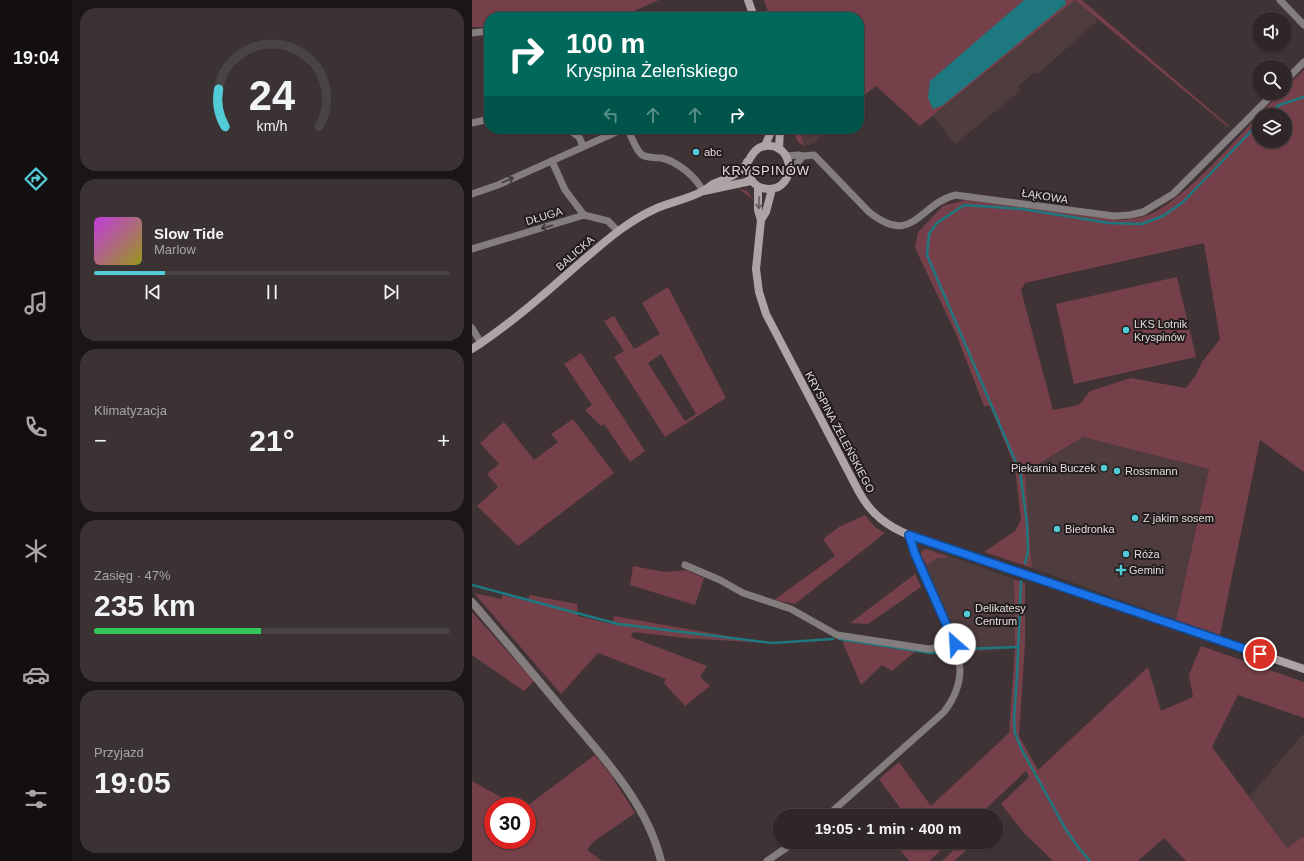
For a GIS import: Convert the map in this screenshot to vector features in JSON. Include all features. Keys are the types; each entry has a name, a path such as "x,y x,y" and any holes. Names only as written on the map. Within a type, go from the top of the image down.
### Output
{"main road":[{"path":"748,0 752,12"},
{"path":"765,146 779,149 787,156 790,172 784,183 772,189 758,187 751,181 748,176 747,162 754,152 765,146 770,134"},
{"path":"779,149 780,134"},
{"name":"BALICKA","path":"472,348 527,309 618,231 641,216 703,191 740,171 747,162"},
{"name":"BALICKA","path":"703,191 751,181"},
{"name":"KRYSPINA ŻELEŃSKIEGO","path":"758,187 758,210 761,220 756,269 759,292 770,322 865,502 882,521 909,535 1304,669"},
{"name":"KRYSPINA ŻELEŃSKIEGO","path":"761,220 766,212 772,189"}],"street":[{"path":"1280,0 1304,25"},
{"path":"472,33 484,32"},
{"path":"1292,74 1304,62"},
{"name":"ŁĄKOWA","path":"787,156 798,154 803,156 814,155 876,218 898,226 905,226 913,222 938,202 955,195 1088,213 1130,215 1143,212 1173,194 1267,100"},
{"path":"472,123 484,120"},
{"path":"575,134 579,137 583,146"},
{"path":"472,194 552,161 611,134"},
{"path":"631,134 641,154 647,157 662,158 674,162 700,185 703,191"},
{"path":"790,172 803,156"},
{"path":"552,161 565,190 584,215 608,221 618,231"},
{"name":"DŁUGA","path":"472,249 584,215"},
{"path":"472,328 481,343"},
{"path":"836,809 944,712 954,699 958,685 960,670 955,646 915,554 909,535"},
{"path":"685,565 720,580 743,593 791,609 837,634 929,649 955,646"},
{"path":"472,602 616,774 649,827 661,861"},
{"path":"767,861 785,849"}],"shaded area":[{"path":"472,0 659,0 631,12 484,12 484,27 472,27"},
{"path":"764,0 1075,0 920,126 876,86 864,95 864,12 768,12"},
{"path":"1075,0 1098,20 1038,74 1035,72 1018,86 1021,90 955,144 933,116"},
{"path":"1075,0 1082,0 1229,126 1228,127"},
{"path":"1304,70 1304,472 1260,440 1220,635 1176,620 1209,469 1083,437 1025,472 1032,568 984,552 1015,531 1021,520 1015,467 990,406 984,406 956,334 915,248 918,232 943,206 965,200 1123,220 1138,218 1153,213 1181,194 1252,122 1252,148 1292,148 1292,108 1266,108 1273,100 1292,100 1292,81","holes":["1204,243 1220,339 1202,362 1196,375 1186,388 1131,378 1090,391 1079,405 1053,410 1021,290 1025,283"]},
{"path":"794,134 801,134 804,146 798,142"},
{"path":"801,134 822,134 815,143 804,146"},
{"path":"737,188 747,191 754,200"},
{"name":"LKS Lotnik Kryspinów","path":"1177,277 1196,357 1074,384 1056,304"},
{"path":"668,287 726,398 665,437 614,357 624,351 604,321 614,316 634,349 660,334 642,303","holes":["661,354 696,414 685,421 648,363"]},
{"path":"581,353 645,451 630,462 604,424 601,426 585,410 592,405 564,364"},
{"path":"573,419 614,473 518,546 477,506 498,487 487,474 499,464 480,443 504,422 534,460 558,442 551,434"},
{"path":"1083,437 1209,469 1176,620 1032,568 1025,472"},
{"path":"865,515 875,527 885,533 795,604 774,600 835,556 823,539 839,527"},
{"path":"927,548 1014,579 1015,648 962,654 921,556 921,551"},
{"path":"924,549 946,556 946,558 937,558 927,565 921,554"},
{"path":"633,566 665,572 686,570 704,578 695,605 630,585"},
{"path":"915,574 921,587 868,624 850,623"},
{"path":"1014,579 1025,583 1025,644 1019,736 1038,770 1148,667 1161,711 1193,697 1189,675 1201,646 1304,682 1304,718 1238,695 1212,747 1287,848 1304,836 1304,861 1186,861 1164,838 1138,861 1053,861 1025,834 1001,804 1029,777 1026,771 985,809 901,809 879,779 899,762 931,806 1009,733 1015,648"},
{"path":"474,593 501,599 503,595 527,601 530,595 577,604 578,616 612,624 614,616 767,643 685,638 633,632 631,637 707,666 700,677 710,686 685,706 664,683 666,679 598,653 561,694"},
{"path":"472,612 534,681 524,691 472,655"},
{"path":"841,638 917,650 892,671 882,665 861,685"},
{"path":"1304,733 1304,836 1287,848 1249,797"},
{"path":"595,755 611,775 635,813 593,842 587,850 602,861 472,861 472,781 501,797 484,797 484,849 536,849 536,799"},
{"path":"899,849 942,849 929,861 909,861"},
{"path":"955,849 968,849 954,861 942,861"}],"water":[{"path":"1024,0 1065,0 1066,4 943,105 933,109 928,98 930,81"}],"waterway":[{"path":"1276,108 1279,105 1304,97"},
{"path":"1025,563 1028,552 1027,523 1020,472 927,255 929,234 937,223 964,205 1022,209 1109,223 1142,224 1163,216 1182,203 1252,130"},
{"path":"1021,581 1014,719 1015,733 1021,748 1066,830 1090,861"},
{"path":"472,585 618,624 772,643 833,639"},
{"path":"839,639 931,653 953,652"},
{"path":"963,649 1018,647"}],"place":[{"name":"abc","path":"696,152"},
{"name":"LKS Lotnik Kryspinów","path":"1126,330"},
{"name":"Piekarnia Buczek","path":"1104,468"},
{"name":"Rossmann","path":"1117,471"},
{"name":"Z jakim sosem","path":"1135,518"},
{"name":"Biedronka","path":"1057,529"},
{"name":"Róża","path":"1126,554"},
{"name":"Gemini","path":"1121,570"},
{"name":"Delikatesy Centrum","path":"967,614"}],"district":[{"name":"KRYSPINÓW","path":"766,170"}],"route":[{"path":"955,644 915,554 909,535 1260,654"}]}
